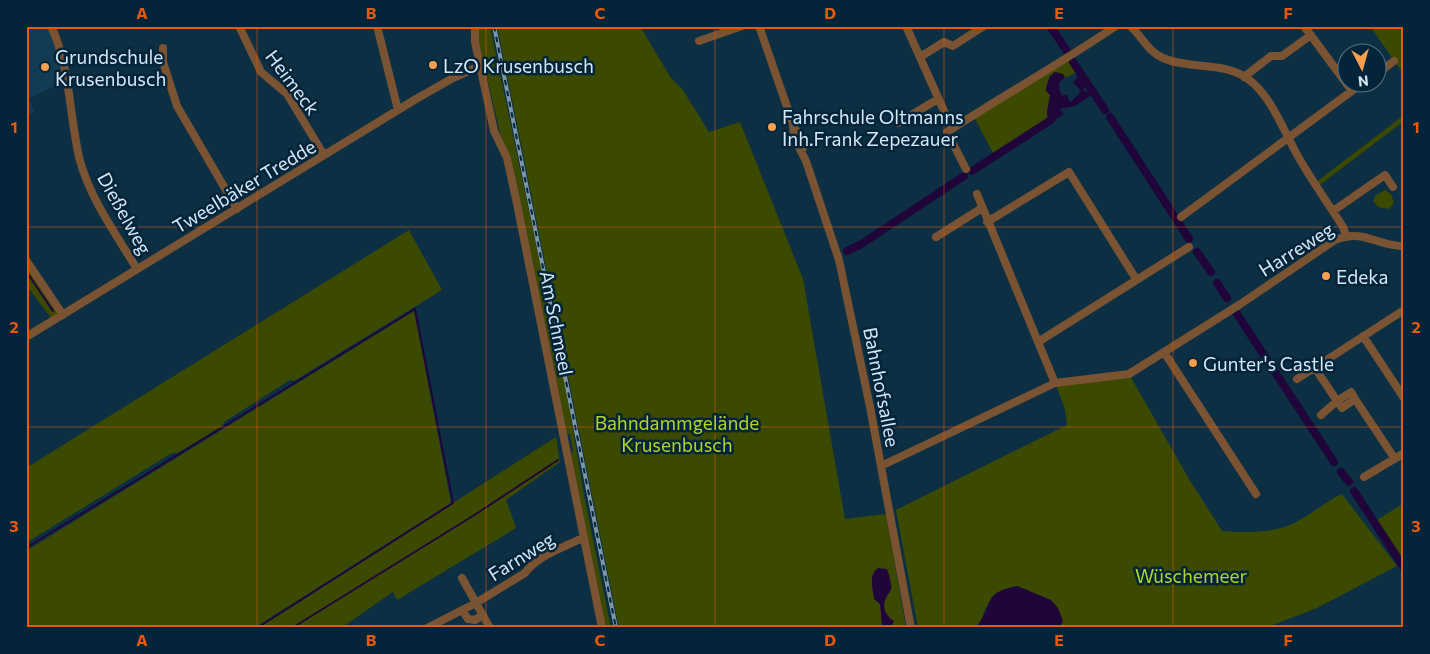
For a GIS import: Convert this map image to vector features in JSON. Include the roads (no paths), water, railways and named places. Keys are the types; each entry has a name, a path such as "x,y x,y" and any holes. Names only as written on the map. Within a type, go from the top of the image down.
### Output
{"street":[{"name":"Dießelweg","path":"51,26 57,38 62,56 73,125 86,179 98,205 137,269"},
{"name":"Heimeck","path":"239,26 260,72 287,94 324,155"},
{"path":"377,26 398,110"},
{"name":"Am Schmeel","path":"474,26 475,42 494,131 507,158 516,199 602,628"},
{"path":"699,42 742,26"},
{"name":"Bahnhofsallee","path":"760,26 793,124 794,138 804,157 839,260 881,466 911,628"},
{"path":"906,26 952,129"},
{"path":"920,57 944,42 953,46 984,26"},
{"path":"966,169 947,132 1014,89 1076,53 1116,26"},
{"path":"1130,26 1148,47 1161,57 1176,62 1225,69 1249,79 1265,98 1284,127 1294,149 1343,226 1346,236"},
{"path":"1304,26 1338,72"},
{"path":"1244,76 1271,56 1282,56 1311,35"},
{"path":"163,48 163,62 177,106 237,209"},
{"path":"1388,66 1394,61"},
{"name":"Tweelbäker Tredde","path":"26,337 398,110 453,78 480,66"},
{"path":"1181,217 1351,92"},
{"path":"898,123 938,99"},
{"path":"987,222 1069,172 1136,279"},
{"path":"1333,211 1385,175 1393,187"},
{"path":"977,194 987,222 1056,383"},
{"path":"936,237 982,208"},
{"name":"Harreweg","path":"881,466 1056,383 1129,374 1238,305 1334,240 1358,235 1404,246"},
{"path":"1038,342 1188,246"},
{"path":"26,260 63,315"},
{"path":"1297,379 1404,310"},
{"path":"1363,336 1404,398"},
{"path":"1164,352 1256,494"},
{"path":"1315,368 1342,408 1355,400 1395,459"},
{"path":"1321,415 1337,401"},
{"path":"1364,477 1404,453"},
{"name":"Farnweg","path":"427,628 476,603 525,573 538,561 578,540 584,539"},
{"path":"462,578 476,603"},
{"name":"Farnweg","path":"476,603 490,628"},
{"path":"462,610 468,619 475,620 483,616"}],"waterway":[{"path":"1050,26 1067,51"},
{"path":"1073,62 1105,110"},
{"path":"972,171 1051,120 1052,114"},
{"path":"1110,117 1189,239"},
{"path":"847,251 860,245 964,176"},
{"path":"1197,252 1211,272"},
{"path":"26,271 53,311"},
{"path":"1217,283 1227,298"},
{"path":"26,548 415,309 453,503 257,628"},
{"path":"1237,314 1334,462"},
{"path":"292,628 476,514 558,460"},
{"path":"1341,472 1349,482"},
{"path":"1354,491 1404,568"}],"railway":[{"path":"494,26 616,628"}],"place":[{"name":"LzO Krusenbusch","path":"433,65"},
{"name":"Grundschule Krusenbusch","path":"45,67"},
{"name":"Fahrschule Oltmanns Inh.Frank Zepezauer","path":"772,127"},
{"name":"Edeka","path":"1326,276"},
{"name":"Gunter's Castle","path":"1193,363"}],"park label":[{"name":"Bahndammgelände Krusenbusch","path":"677,433"},
{"name":"Wüschemeer","path":"1191,575"}]}
